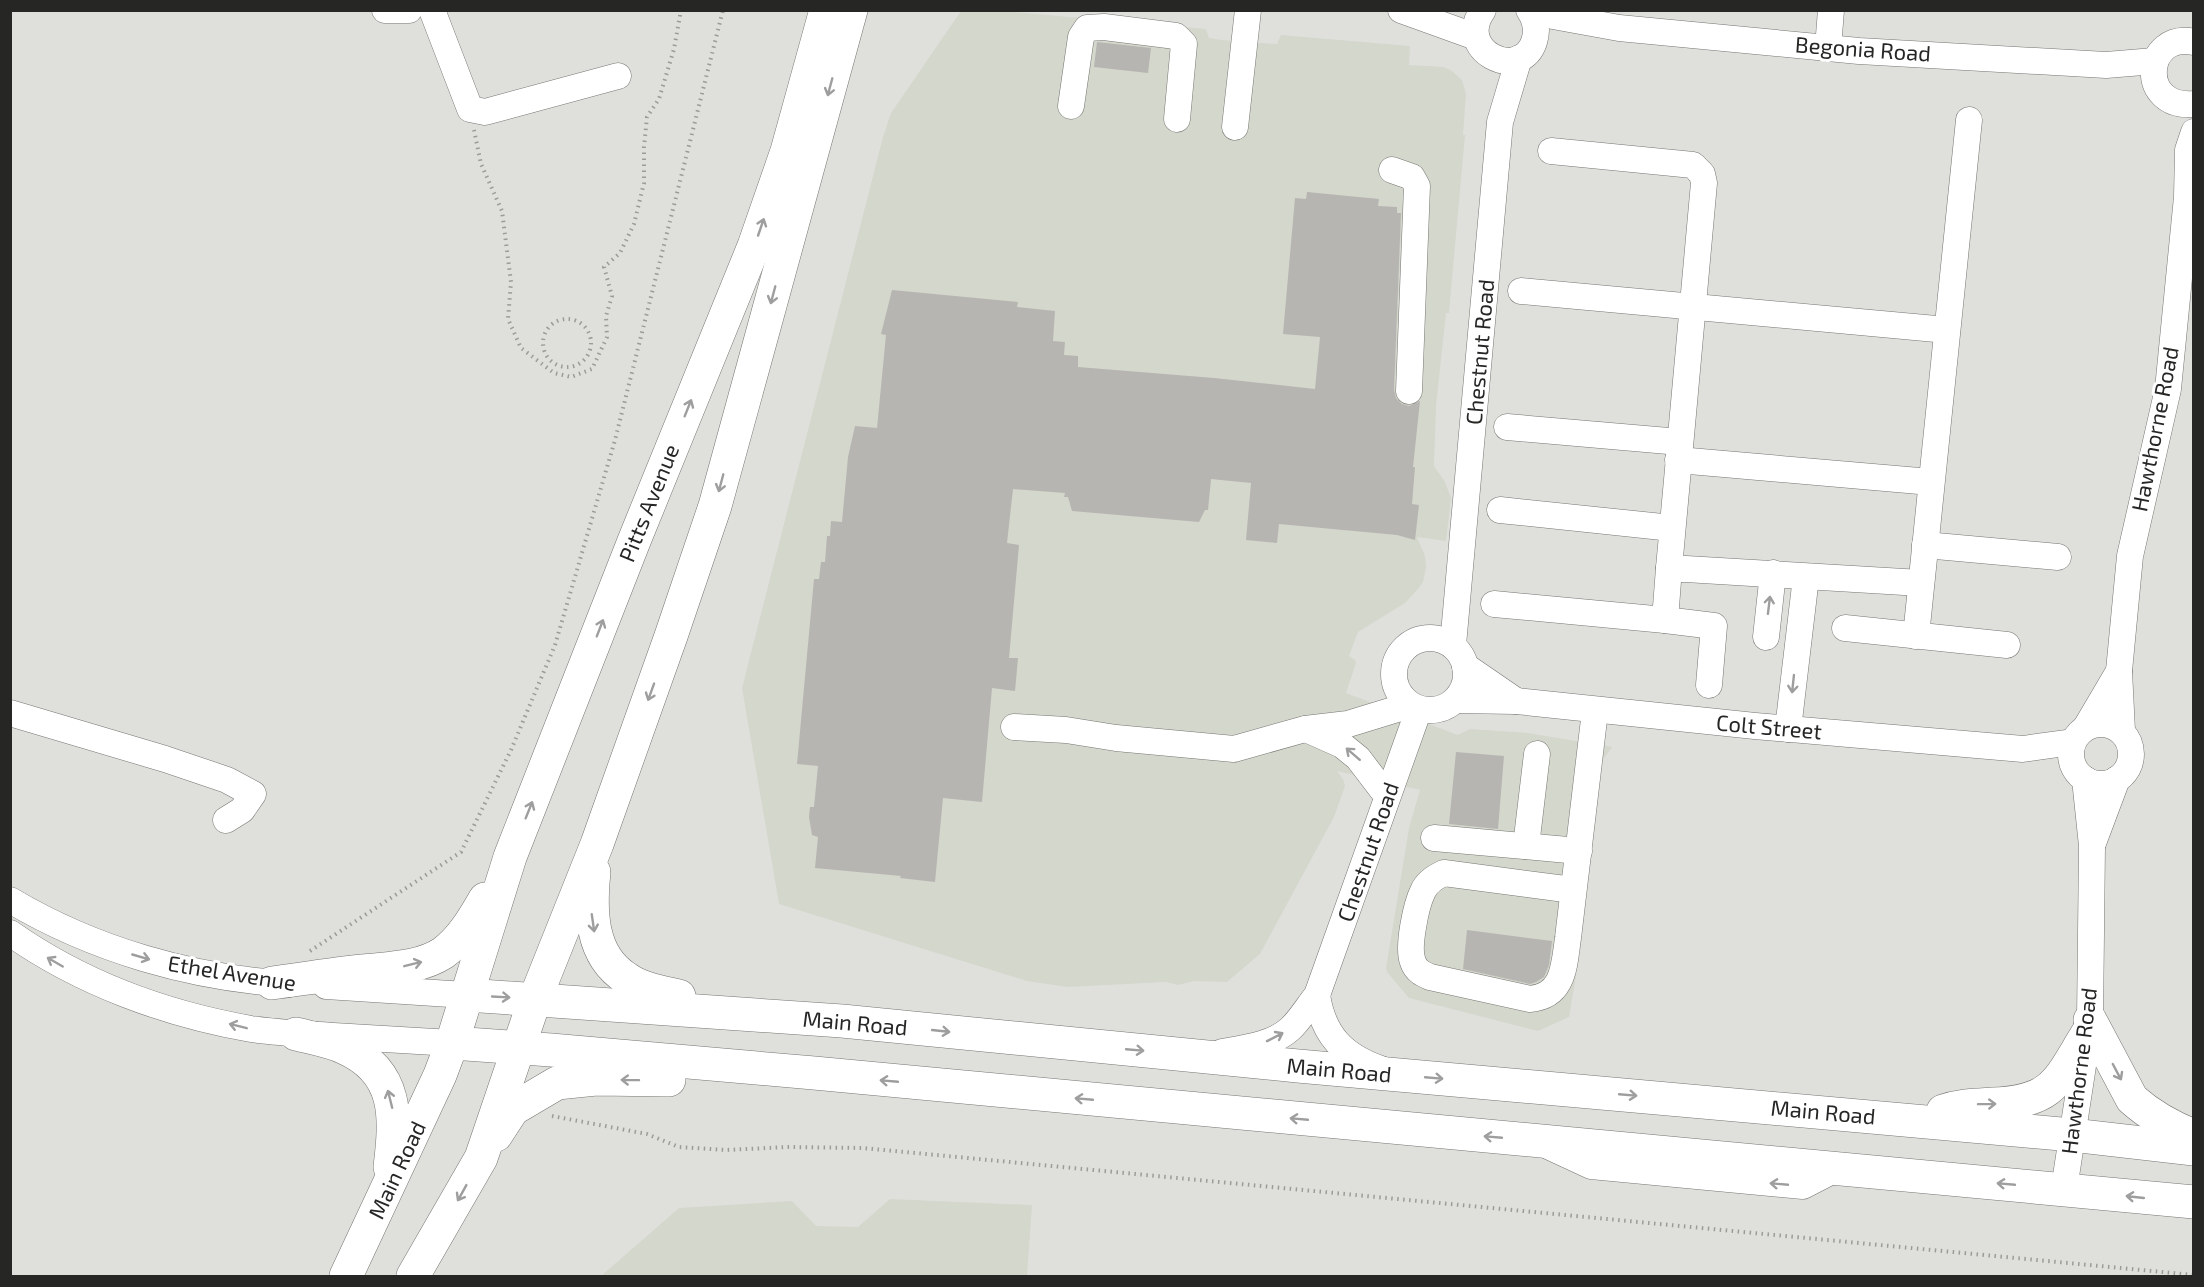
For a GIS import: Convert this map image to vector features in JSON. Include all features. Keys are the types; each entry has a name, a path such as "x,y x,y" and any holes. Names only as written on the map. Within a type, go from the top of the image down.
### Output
{"main road":[{"name":"Pitts Avenue","path":"466,994 510,857 634,541 754,246 787,151 826,10"},
{"path":"481,1158 535,999 597,844 715,506 847,25"},
{"path":"597,844 591,898 593,927 608,962 626,978 651,990 737,1010 842,1021"},
{"path":"272,983 408,966 431,959 444,952 471,923 510,857"},
{"name":"Main Road","path":"346,1276 424,1112 452,1043 466,994 842,1021 1402,1076 2072,1135 2193,1149"},
{"path":"1910,1120 1928,1117 1969,1104 2020,1102 2041,1095 2056,1083 2090,1026 2132,1099 2148,1112 2193,1136"},
{"path":"296,1034 351,1051 368,1063 387,1087 395,1123 384,1198"},
{"path":"452,1043 519,1047 2193,1202"},
{"path":"413,1276 481,1158 513,1109 557,1083 597,1079 659,1080 814,1074"}],"street":[{"path":"385,10 409,10"},
{"path":"432,10 470,109 485,112 618,76"},
{"path":"847,25 859,10"},
{"path":"1235,127 1248,10"},
{"path":"1401,10 1482,46 1499,60 1519,58 1532,47 1537,30 1530,11"},
{"path":"1482,46 1476,26 1484,10"},
{"path":"1828,48 1832,10"},
{"name":"Begonia Road","path":"1530,11 1619,28 1828,48 2106,65 2155,71"},
{"path":"1071,106 1081,38 1087,27 1104,27 1176,36 1184,44 1177,118"},
{"name":"Begonia Road","path":"1535,39 1619,28"},
{"path":"2183,104 2158,90 2155,71 2168,45 2191,37"},
{"name":"Chestnut Road","path":"1482,46 1500,122"},
{"name":"Chestnut Road","path":"1449,649 1458,581 1500,122 1519,58"},
{"name":"Hawthorne Road","path":"2122,731 2119,671 2130,556 2168,389 2190,197 2191,141 2183,104"},
{"path":"1916,636 1969,120"},
{"path":"1551,152 1693,165 1702,174 1704,183 1665,620"},
{"path":"1392,170 1412,177 1417,186 1409,391"},
{"path":"1521,291 1947,330"},
{"path":"1507,427 1931,482"},
{"path":"1500,510 1672,528"},
{"path":"1925,545 2058,557"},
{"path":"1669,568 1921,583"},
{"path":"1766,637 1773,573"},
{"path":"1788,729 1806,577"},
{"path":"1494,604 1714,626 1709,685"},
{"path":"1845,628 2007,645"},
{"path":"1418,639 1449,649 1466,678 1463,690 1456,700 1446,707 1434,710 1408,700 1393,675 1394,663 1399,653 1408,644 1418,639"},
{"name":"Colt Street","path":"1449,649 1516,701"},
{"name":"Hawthorne Road","path":"2064,1189 2090,1026 2092,846 2080,754 2119,671"},
{"path":"1014,727 1066,730 1116,738 1234,748 1305,729 1348,724 1408,700"},
{"name":"Chestnut Road","path":"1198,1056 1258,1045 1277,1037 1290,1029 1317,995 1387,796 1408,700"},
{"name":"Colt Street","path":"1456,700 1516,701 1595,711 2080,754"},
{"path":"1573,890 1444,873 1432,879 1423,890 1417,908 1412,962 1419,972 1430,977 1530,999 1539,998 1553,991 1561,976 1568,938 1595,711"},
{"path":"10,713 165,759 227,780 253,794 242,810 226,820"},
{"path":"2105,724 2122,731 2131,747 2132,757 2125,774 2118,779 2100,784 2080,754 2105,724"},
{"path":"1305,729 1342,746 1358,758 1387,796"},
{"path":"1526,846 1538,754"},
{"name":"Hawthorne Road","path":"2092,846 2118,779"},
{"path":"1434,838 1580,851"},
{"name":"Ethel Avenue","path":"10,900 60,927 117,950 186,968 272,983 466,994"},
{"name":"Ethel Avenue","path":"10,933 59,964 129,996 251,1029 296,1034 452,1043"},
{"path":"1317,995 1320,1012 1329,1033 1343,1050 1368,1064 1402,1076"}],"path":[{"path":"470,109 481,164 502,211 511,282 508,319 521,348 554,373 571,377 592,369 607,337 606,316 612,296 604,267 620,253 634,224 644,183 647,117 659,99 674,49 681,10"},
{"path":"302,956 461,852 511,750 555,645 615,440 723,10"},
{"path":"567,319 582,324 588,331 591,347 584,361 568,367 560,366 547,356 544,348 546,332 551,325 567,319"},
{"path":"589,355 598,358"},
{"path":"538,362 547,356"},
{"path":"513,1109 647,1134 679,1148 726,1150 788,1147 863,1148 2193,1275"}],"shaded area":[{"path":"961,11 1002,11 1206,29 1209,38 1222,40 1277,44 1281,35 1410,46 1409,65 1444,67 1462,80 1466,94 1463,135 1465,135 1449,313 1446,313 1436,406 1434,466 1445,482 1451,498 1446,541 1417,537 1425,556 1426,567 1423,582 1405,603 1358,632 1349,656 1356,663 1346,693 1458,735 1470,729 1528,733 1612,747 1601,763 1576,976 1569,1017 1538,1031 1409,998 1386,968 1409,828 1420,790 1337,771 1345,786 1334,817 1260,954 1227,982 1194,981 1178,985 1166,982 1068,987 1027,981 779,904 742,688 883,137 891,113"},
{"path":"890,1199 1032,1205 1027,1276 601,1276 679,1208 792,1201 816,1226 858,1227"}],"building":[{"path":"1097,42 1151,48 1148,73 1094,67"},
{"path":"1307,192 1379,199 1378,206 1397,207 1397,213 1401,213 1394,390 1396,398 1402,404 1409,406 1420,401 1413,467 1415,467 1412,504 1419,505 1415,540 1397,535 1279,524 1277,543 1246,540 1251,483 1211,479 1208,510 1205,510 1199,522 1072,511 1068,497 1064,497 1065,493 1013,489 1007,543 1019,545 1009,658 1018,658 1015,691 992,688 982,802 943,798 935,882 900,878 901,876 815,868 818,837 812,835 809,817 810,807 814,807 818,766 797,764 814,579 819,579 821,562 825,562 831,521 842,522 848,457 855,426 877,428 886,335 881,334 892,290 1018,302 1017,307 1055,311 1053,341 1065,342 1064,355 1078,356 1078,367 1315,389 1320,337 1283,334 1295,198 1306,199"},
{"path":"1456,752 1504,756 1498,829 1449,824"},
{"path":"1467,930 1552,941 1549,965 1544,977 1530,984 1463,969"}]}
